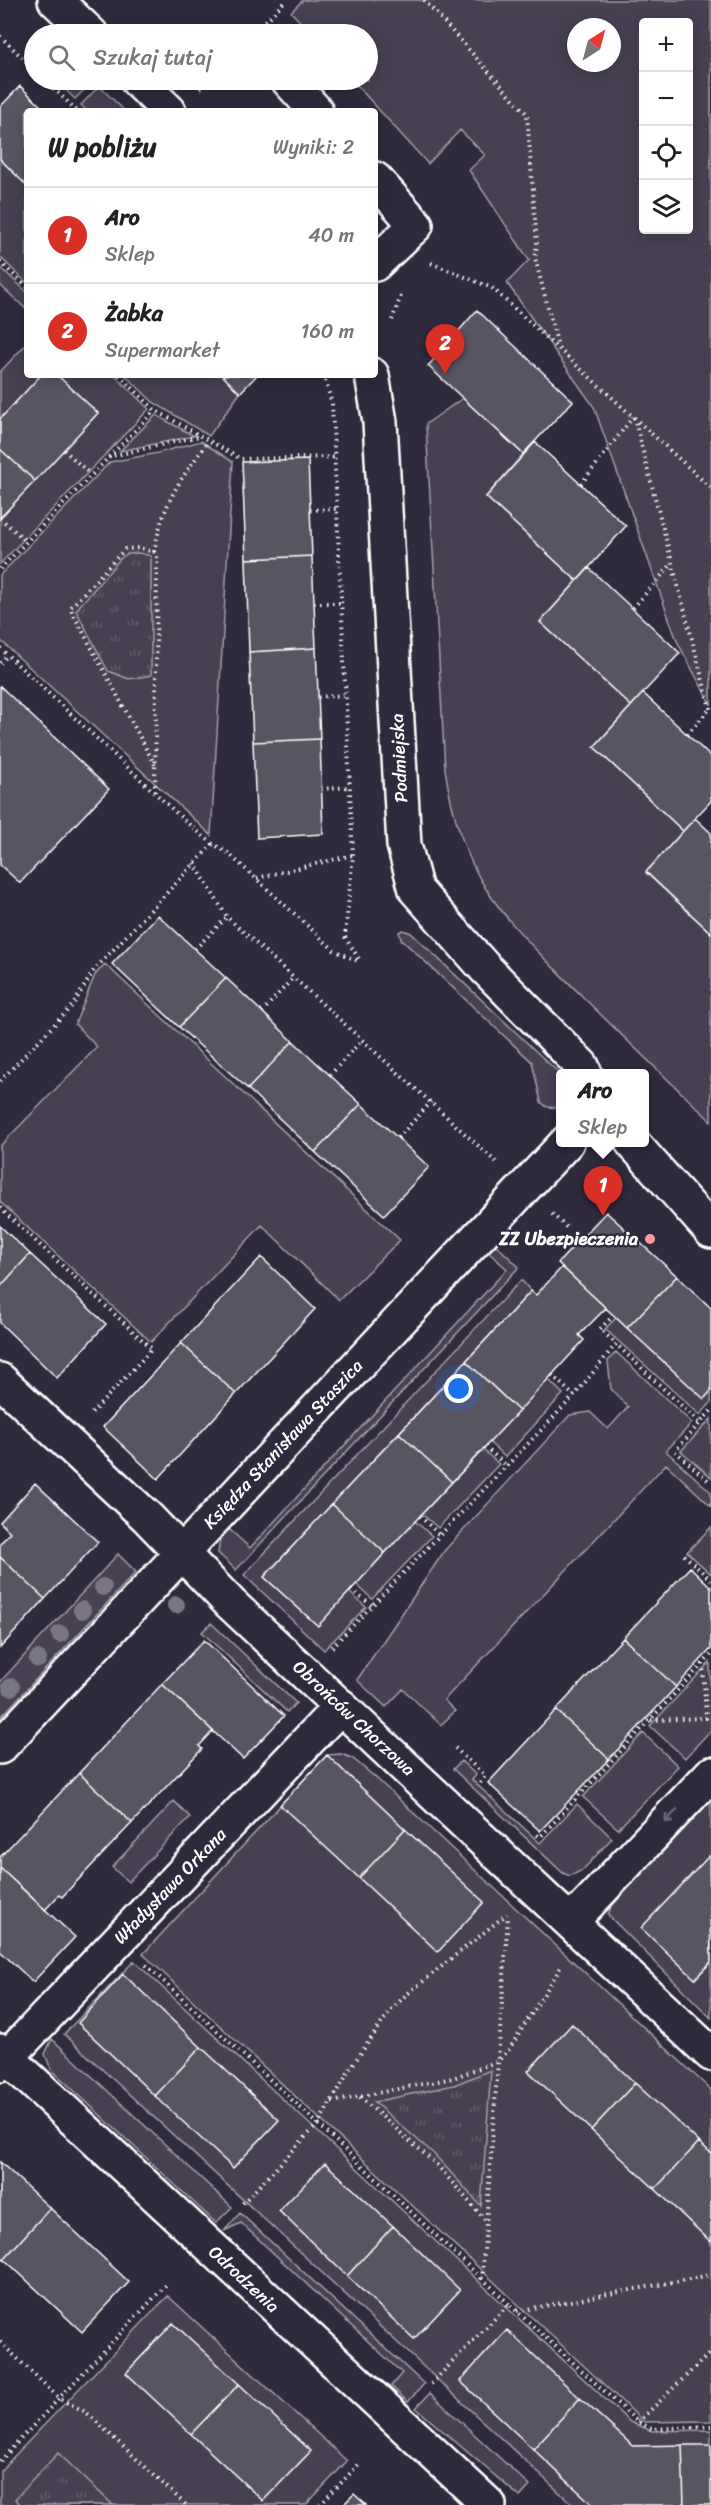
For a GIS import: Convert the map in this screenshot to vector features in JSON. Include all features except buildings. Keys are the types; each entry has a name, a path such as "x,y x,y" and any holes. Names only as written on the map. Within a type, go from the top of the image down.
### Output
{"street":[{"path":"55,0 80,24"},
{"path":"147,90 166,108"},
{"path":"297,90 313,108"},
{"path":"378,182 416,225 378,261"},
{"name":"Podmiejska","path":"373,378 380,422 404,845 416,890 486,969 583,1069"},
{"name":"Księdza Stanisława Staszica","path":"0,1747 563,1147"},
{"path":"636,1147 711,1231"},
{"name":"Obrońców Chorzowa","path":"5,1393 147,1517 230,1603 711,2054"},
{"name":"Władysława Orkana","path":"2,2058 341,1706"},
{"path":"571,1922 711,1774"},
{"name":"Odrodzenia","path":"2,2058 489,2505"}],"path":[{"path":"263,24 286,0"},
{"path":"424,0 527,114 537,244 535,258 559,347"},
{"path":"0,36 24,59"},
{"path":"55,90 73,107"},
{"path":"423,261 452,270 492,288 711,488"},
{"path":"0,262 24,284"},
{"path":"392,320 405,284"},
{"path":"121,378 154,410 241,459 335,457"},
{"path":"0,648 155,792 213,844 228,853 334,950 361,962 345,937 353,855 332,404 325,378"},
{"path":"0,569 154,410"},
{"path":"581,484 634,417"},
{"path":"634,417 710,711 687,734"},
{"path":"107,457 200,436"},
{"path":"155,792 157,556 154,552 162,514 168,501 209,441"},
{"path":"64,450 90,474"},
{"path":"310,510 338,509"},
{"path":"0,518 27,542"},
{"path":"154,552 139,548 125,549 70,608 155,765"},
{"path":"633,608 672,564"},
{"path":"314,603 341,603"},
{"path":"0,663 8,655"},
{"path":"318,697 346,695"},
{"path":"321,789 350,787"},
{"path":"0,1081 73,1005 94,970 213,844"},
{"path":"256,879 353,855"},
{"path":"194,863 227,917 292,979 502,1168"},
{"path":"195,949 227,917"},
{"path":"262,1012 292,979"},
{"path":"330,1075 362,1040"},
{"path":"398,1138 431,1102"},
{"path":"0,1208 152,1349 82,1423"},
{"path":"614,1315 600,1329 700,1423"},
{"path":"332,1648 573,1396 616,1344"},
{"path":"552,1375 573,1396"},
{"path":"711,1411 675,1450 711,1483"},
{"path":"485,1447 507,1466"},
{"path":"420,1516 441,1536"},
{"path":"684,1555 711,1580"},
{"path":"351,1590 373,1606"},
{"path":"531,1829 540,1837 710,1655"},
{"path":"650,1720 706,1718 703,1663"},
{"path":"455,1748 485,1776 480,1782 488,1790"},
{"path":"240,2206 318,2124 320,2117 332,2103 357,2058 390,2011 406,1995 513,1909"},
{"path":"482,2278 509,1913"},
{"path":"143,1963 318,2124 508,2304 638,2422 651,2429 711,2426"},
{"path":"332,2103 453,2078 498,2061 508,2051 564,1963"},
{"path":"359,2097 437,2165 486,2221"},
{"path":"518,2311 711,2275"},
{"path":"0,2461 167,2283"},
{"path":"431,2384 508,2304"},
{"path":"0,2342 60,2399 86,2412 186,2505"},
{"path":"638,2422 711,2352"},
{"path":"320,2505 359,2464"}],"green space":[{"path":"303,0 711,0 711,705 677,641 594,407 507,283 529,260 469,170 485,155 460,130 428,164 361,90 378,90 378,24 302,24 291,12"},
{"path":"66,90 84,90 75,99"},
{"path":"95,90 103,90 122,108 84,108 81,105"},
{"path":"0,159 24,183 24,280 0,257"},
{"path":"0,267 24,289 24,307 0,285"},
{"path":"24,346 24,378 117,378 149,409 0,564 0,372"},
{"path":"128,378 225,378 240,393 209,436 153,402"},
{"path":"463,398 523,454 486,497 577,581 540,622 631,706 594,747 683,831 646,873 711,933 711,1121 518,931 486,889 471,861 460,831 445,769 426,424"},
{"path":"156,415 194,436 120,451"},
{"path":"201,441 233,462 211,835 0,640 0,575 110,462 158,453"},
{"path":"139,553 151,556 151,675 129,679 108,671 76,610 121,558 127,554"},
{"path":"403,930 411,933 556,1070 556,1108 547,1107 541,1102 532,1062 401,939 399,932"},
{"path":"105,964 400,1240 339,1300 262,1225 151,1342 0,1202 0,1146 97,1047 75,1024 95,975"},
{"path":"493,1242 519,1267 236,1570 218,1553 220,1539 229,1529 250,1548 507,1269 486,1250"},
{"path":"521,1280 531,1291 264,1577 317,1625 349,1592 366,1607 324,1650 244,1575"},
{"path":"616,1318 704,1398 711,1391 711,1403 700,1415 605,1329"},
{"path":"616,1352 692,1423 666,1451 711,1492 711,1506 666,1464 444,1700 455,1711 441,1725 403,1689 386,1707 357,1680 445,1550 570,1415 590,1412 608,1429 628,1407 611,1389 608,1361"},
{"path":"548,1379 563,1394 505,1457 489,1442"},
{"path":"711,1419 711,1477 681,1451"},
{"path":"483,1450 499,1464 438,1528 422,1514"},
{"path":"415,1521 432,1536 372,1599 356,1584"},
{"path":"711,1527 711,1574 687,1552"},
{"path":"118,1554 136,1572 0,1718 0,1682"},
{"path":"211,1623 296,1703 287,1712 202,1632"},
{"path":"710,1662 711,1730 685,1758 650,1726"},
{"path":"643,1733 678,1766 618,1829 583,1797"},
{"path":"341,1754 352,1758 376,1778 711,2090 711,2421 644,2422 143,1954 327,1755"},
{"path":"461,1761 476,1775 472,1780 540,1843 577,1804 612,1838 583,1870 570,1876 563,1873 453,1769"},
{"path":"711,1799 711,2018 608,1915 611,1907"},
{"path":"174,1801 190,1817 128,1882 112,1867"},
{"path":"134,1961 630,2422 652,2431 711,2430 711,2505 573,2505 64,2034"},
{"path":"52,2039 232,2207 216,2223 51,2069 45,2054"},
{"path":"491,2070 481,2206 434,2154 374,2102 454,2085"},
{"path":"240,2213 424,2384 408,2402 391,2386 402,2373 241,2223 224,2231"},
{"path":"168,2296 347,2461 306,2505 0,2505 0,2471"},
{"path":"430,2393 530,2486 520,2497 416,2408"},
{"path":"58,2453 113,2505 21,2505 15,2499"}],"place":[{"name":"Żabka","path":"445,374"},
{"name":"Aro","path":"603,1216"},
{"name":"ZZ Ubezpieczenia","path":"650,1239"}]}
